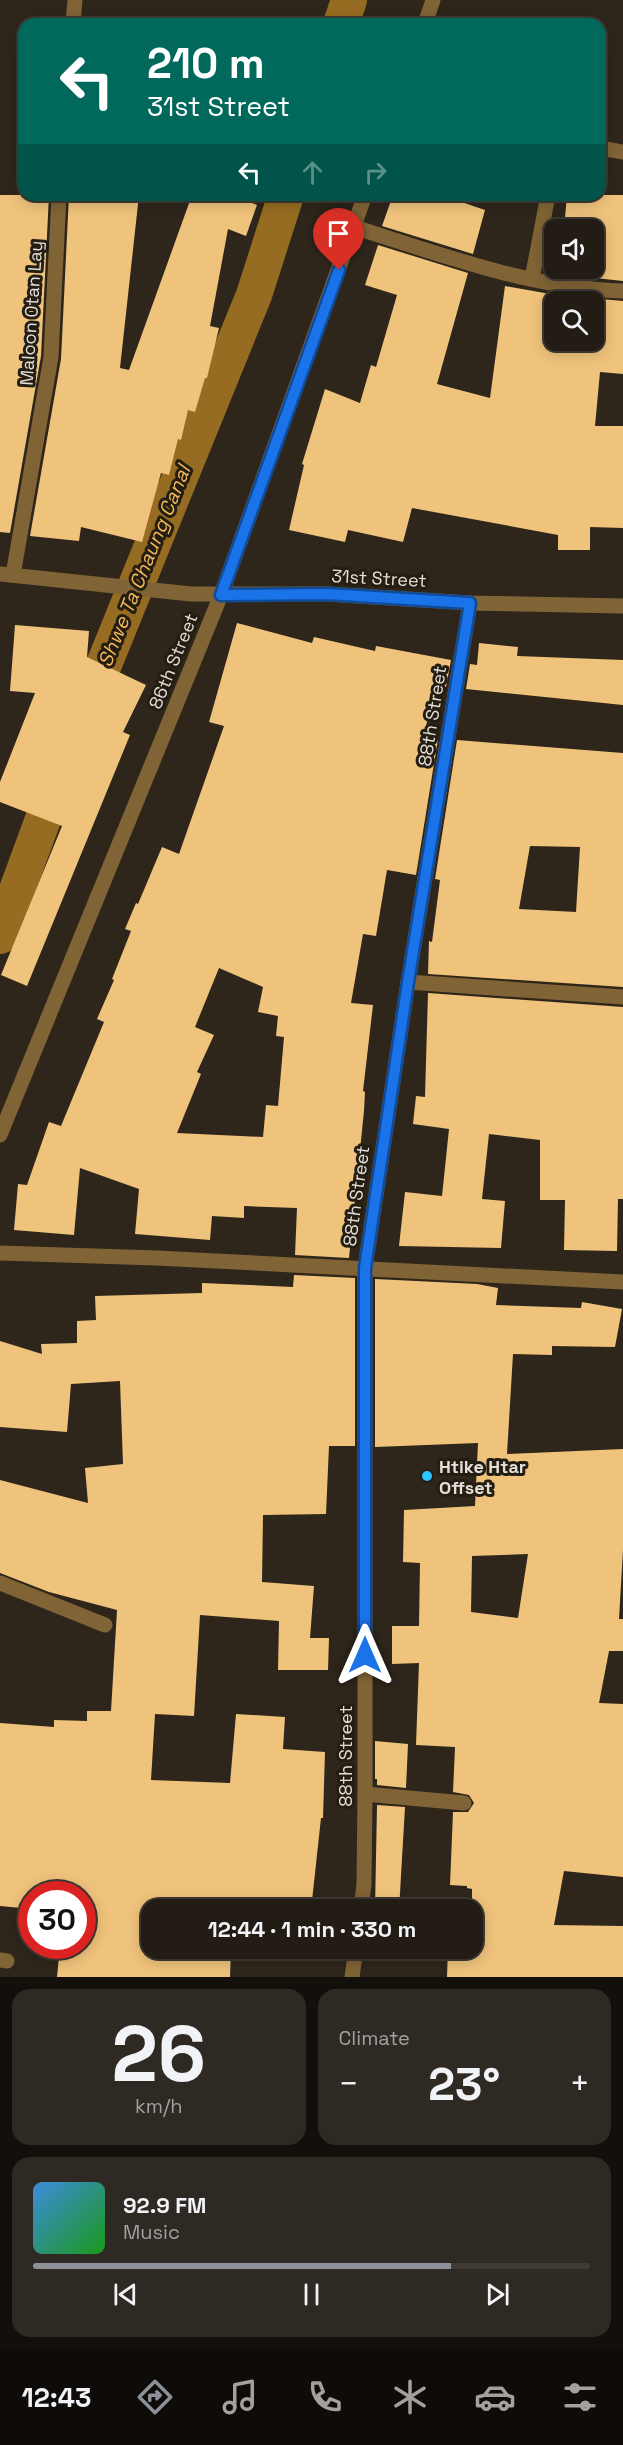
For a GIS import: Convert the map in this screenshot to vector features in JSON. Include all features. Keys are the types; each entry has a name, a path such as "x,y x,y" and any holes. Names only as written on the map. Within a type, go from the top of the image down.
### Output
{"street":[{"path":"74,18 75,0"},
{"path":"427,18 433,0"},
{"path":"606,149 623,152"},
{"name":"Maloon Otan Lay","path":"7,574 51,357 58,201"},
{"name":"86th Street","path":"0,1135 221,595 363,201"},
{"path":"532,279 547,201"},
{"path":"354,227 484,268 604,291 623,291"},
{"name":"31st Street","path":"7,574 191,594 327,594 470,603 623,606"},
{"name":"88th Street","path":"362,1899 365,1794 365,1268 408,982 470,603"},
{"path":"408,982 623,997"},
{"path":"0,1253 365,1268 623,1282"},
{"path":"0,1583 105,1625"},
{"path":"365,1794 464,1803"},
{"path":"352,1977 354,1959"}],"building":[{"path":"0,195 18,195 18,201 49,201 41,356 10,533 0,532"},
{"path":"606,195 623,195 623,281 604,279 604,219 565,219 566,201 606,201"},
{"path":"69,201 138,201 120,368 129,370 190,201 253,201 252,203 257,205 246,236 228,229 210,326 219,328 207,378 205,378 195,412 188,410 169,475 161,473 142,542 81,527 79,541 30,536 61,359"},
{"path":"391,201 459,201 485,210 473,254 382,226"},
{"path":"378,245 468,273 437,384 490,398 505,286 544,293 544,351 604,351 604,299 623,301 623,374 600,372 595,426 623,426 623,528 590,527 590,550 558,550 558,535 412,508 403,542 348,530 345,542 289,530 304,465 302,464 325,389 360,403 371,365 376,367 397,295 365,285"},
{"path":"237,623 312,643 314,637 375,651 376,646 451,660 446,687 434,686 424,737 438,739 416,875 387,870 376,936 363,934 351,1003 373,1005 363,1091 365,1092 364,1111 349,1258 295,1255 297,1208 244,1206 244,1218 212,1216 210,1240 135,1234 139,1189 80,1168 74,1235 14,1230 18,1184 27,1185 49,1122 61,1126 104,1022 97,1019 114,980 112,979 131,931 125,929 136,903 138,904 162,847 179,854 224,726 209,722","holes":["219,968 263,987 258,1012 278,1016 276,1036 284,1037 278,1106 266,1105 263,1137 177,1133 201,1074 197,1072 214,1035 195,1027"]},
{"path":"15,625 89,631 87,657 146,685 123,732 130,735 27,986 1,975 62,826 0,802 0,782 35,693 10,691"},
{"path":"479,643 518,647 517,656 623,660 623,705 466,689 470,664 477,665"},
{"path":"457,740 623,753 623,987 428,974 429,941 432,942 440,880 435,879","holes":["530,846 580,847 576,912 519,909"]},
{"path":"428,993 623,1007 623,1199 618,1199 617,1251 564,1250 565,1200 540,1200 540,1140 489,1134 482,1199 505,1201 501,1248 399,1246 405,1192 442,1196 449,1129 413,1124 416,1096 425,1097"},
{"path":"294,1275 355,1278 355,1446 329,1446 326,1514 263,1515 262,1582 314,1586 310,1638 329,1638 328,1670 278,1670 279,1621 200,1615 194,1716 155,1714 151,1780 230,1783 236,1714 285,1717 283,1749 325,1752 323,1818 321,1818 312,1899 141,1899 141,1959 231,1959 230,1977 57,1977 59,1959 96,1959 96,1881 18,1881 18,1908 0,1906 0,1723 54,1727 54,1720 87,1721 87,1711 111,1711 117,1610 49,1592 0,1573 0,1480 88,1503 85,1468 123,1464 120,1381 71,1384 67,1432 0,1427 0,1341 42,1354 41,1344 77,1343 77,1321 96,1320 95,1296 202,1293 202,1283 293,1287"},
{"path":"375,1279 477,1284 498,1288 496,1305 581,1308 582,1302 622,1309 615,1347 552,1346 552,1355 513,1354 507,1454 623,1449 623,1550 619,1619 623,1619 623,1651 609,1651 599,1703 623,1704 623,1877 564,1871 554,1925 623,1926 623,1977 447,1977 448,1959 483,1959 483,1899 472,1899 472,1889 467,1886 450,1885 453,1812 468,1812 474,1803 469,1795 453,1792 455,1747 416,1745 419,1663 392,1664 392,1626 419,1626 420,1563 403,1562 404,1510 475,1506 478,1443 375,1447","holes":["528,1554 518,1618 471,1612 472,1556"]},
{"path":"375,1741 408,1744 406,1788 377,1785"},
{"path":"377,1805 405,1807 400,1899 375,1899"}],"waterway":[{"name":"Shwe Ta Chaung Canal","path":"343,18 349,0"},
{"name":"Shwe Ta Chaung Canal","path":"85,711 254,295 284,201"},
{"name":"Shwe Ta Chaung Canal","path":"0,936 60,773"}],"place":[{"name":"Htike Htar Offset","path":"427,1476"}],"route":[{"path":"339,270 221,595 327,594 470,603 408,982 365,1268 365,1655"}]}
